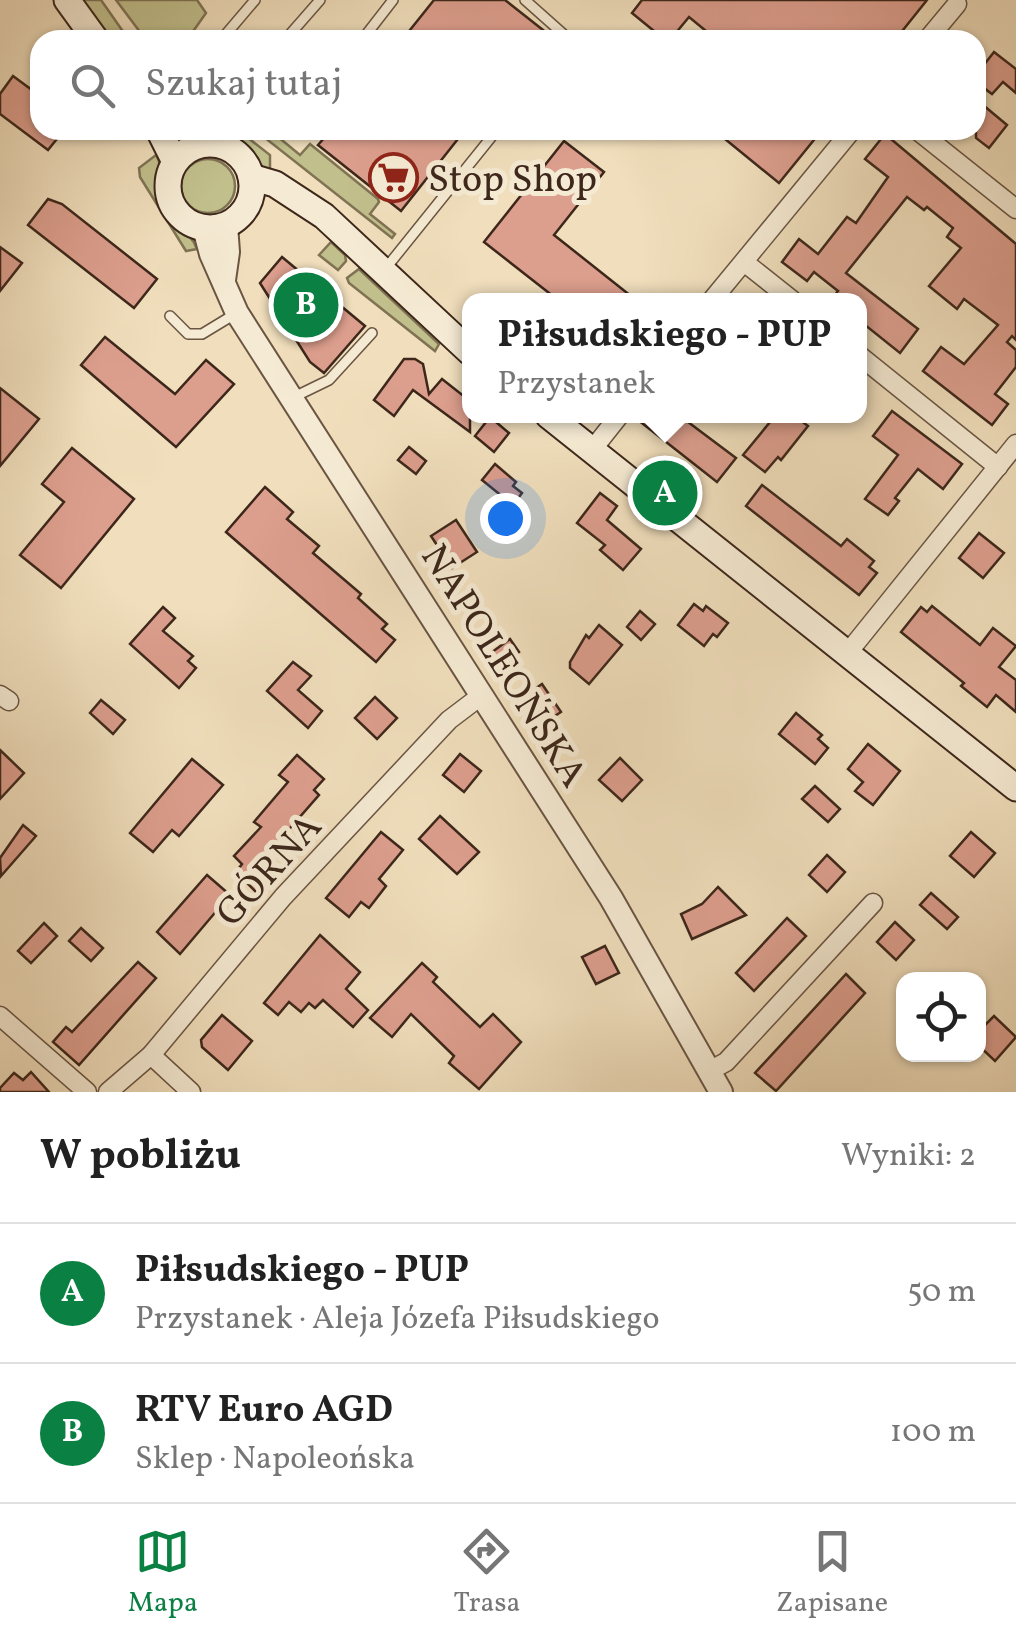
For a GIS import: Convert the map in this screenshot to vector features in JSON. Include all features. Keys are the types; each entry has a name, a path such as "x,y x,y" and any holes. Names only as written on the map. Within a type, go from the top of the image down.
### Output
{"main road":[{"path":"68,0 89,30"},
{"path":"250,189 236,220 215,227 178,215 171,203 169,175 182,146 209,144 236,153 250,189 271,202 293,198 324,216 462,345"},
{"path":"558,423 1016,788"}],"street":[{"path":"934,30 958,2"},
{"path":"718,293 844,140"},
{"path":"930,140 1016,209"},
{"name":"NAPOLEOŃSKA","path":"215,227 210,254 237,313 611,898 721,1092"},
{"path":"744,262 783,293"},
{"path":"867,362 998,467"},
{"path":"592,450 613,423"},
{"path":"846,654 1016,444"},
{"name":"GÓRNA","path":"108,1092 151,1055 283,898 449,720 482,695"},
{"path":"710,1070 726,1062 873,903"},
{"path":"0,1016 87,1092"},
{"path":"151,1055 191,1092"}],"lane":[{"path":"229,30 255,0"},
{"path":"294,30 320,0"},
{"path":"370,30 393,0"},
{"path":"525,0 559,30"},
{"path":"382,272 488,140"},
{"path":"170,316 188,334 202,334 237,313"},
{"path":"293,398 329,380 372,333"}],"shaded area":[{"path":"82,0 101,0 122,30 104,30"},
{"path":"116,0 197,0 206,13 194,30 138,30"},
{"path":"226,140 251,140 270,155 270,174 238,144"},
{"path":"268,140 282,140 300,155 310,144 378,199 370,214 395,234 392,238"},
{"path":"156,155 160,167 160,204 197,249 186,251 140,177 139,168"},
{"path":"208,159 227,167 235,186 227,205 208,213 189,205 181,186 189,167"},
{"path":"331,242 345,255 346,261 338,270 319,255"},
{"path":"359,269 439,344 435,351 349,283 347,278"}],"building":[{"path":"434,0 505,0 543,30 410,30"},
{"path":"642,0 927,0 903,30 705,30 689,17 678,30 653,30 632,13"},
{"path":"994,52 1016,69 1016,93 1003,82 992,94 986,90 986,62"},
{"path":"13,76 30,89 30,136 0,114 0,94"},
{"path":"986,108 1007,125 989,148 979,140 986,140"},
{"path":"35,140 56,140 48,150"},
{"name":"Stop Shop","path":"322,140 457,140 401,211 318,145"},
{"path":"726,140 814,140 779,183"},
{"path":"880,140 892,140 1016,244 1016,340 1012,336 1007,342 1016,350 1016,367 995,394 1008,404 992,425 923,371 941,347 964,364 998,325 964,299 957,309 929,286 961,248 947,237 953,228 927,207 924,210 907,197 846,273 918,329 900,353 867,327 867,293 836,293 814,272 807,281 782,262 799,239 818,254 847,217 856,223 888,177 865,159"},
{"path":"564,141 604,172 554,235 627,293 549,293 484,242"},
{"path":"48,199 62,204 157,279 134,308 28,225"},
{"path":"0,247 22,263 0,291"},
{"path":"282,257 365,326 324,373 310,362 260,283"},
{"path":"105,337 175,394 206,360 234,384 176,447 81,365"},
{"path":"404,359 415,359 423,364 429,394 442,379 462,395 462,423 470,423 470,432 413,390 394,416 374,400"},
{"path":"0,388 39,419 0,466"},
{"path":"892,411 962,464 943,489 918,469 895,498 899,501 888,515 865,499 898,455 873,436"},
{"path":"485,423 497,423 509,433 494,452 475,436"},
{"path":"642,423 689,423 736,458 717,482"},
{"path":"769,423 808,426 781,460 778,457 765,472 743,455"},
{"path":"409,447 426,461 416,474 398,460"},
{"path":"72,448 134,499 61,588 20,555 64,502 42,484"},
{"path":"495,464 516,482 513,486 522,493 513,505 482,480"},
{"path":"762,485 841,546 847,539 874,561 869,567 877,573 859,595 746,506"},
{"path":"265,487 293,512 287,519 319,546 313,553 361,594 358,598 387,624 382,629 395,640 376,662 226,532"},
{"path":"600,493 617,506 607,520 641,549 623,570 600,550 605,545 577,523"},
{"path":"456,520 477,552 452,568 431,536"},
{"path":"979,533 1004,553 983,578 959,558"},
{"path":"694,604 703,611 706,606 728,623 704,646 678,625"},
{"path":"932,606 980,645 993,628 1016,646 999,667 1016,680 1016,712 996,695 987,707 901,632 921,607 927,612"},
{"path":"163,607 175,618 163,631 193,656 188,661 196,668 179,688 130,644"},
{"path":"640,611 655,624 641,640 627,627"},
{"path":"599,625 622,645 589,684 570,668 570,662 586,635 589,638"},
{"path":"510,639 519,652 497,668 488,655"},
{"path":"293,662 311,676 298,690 322,711 308,728 267,691"},
{"path":"542,684 561,712 538,727 519,700"},
{"path":"375,697 397,718 377,739 355,718"},
{"path":"101,700 125,720 113,734 90,713"},
{"path":"796,713 822,735 818,739 828,748 815,764 779,734"},
{"path":"868,744 900,771 873,805 855,791 863,782 848,769"},
{"path":"0,750 24,773 0,799"},
{"path":"460,754 481,771 464,792 443,775"},
{"path":"297,755 324,779 314,790 319,795 264,858 278,871 257,893 236,872 242,864 234,856 261,827 254,822 288,782 279,775"},
{"path":"620,758 642,780 622,801 599,780"},
{"path":"192,759 223,785 179,836 172,830 153,852 130,833"},
{"path":"815,786 840,809 828,822 802,799"},
{"path":"440,816 479,852 457,874 419,839"},
{"path":"23,825 36,836 1,876 0,858"},
{"path":"381,832 403,850 379,879 386,886 369,908 361,902 349,917 326,898"},
{"path":"971,832 995,853 974,877 950,856"},
{"path":"827,855 845,872 827,892 809,875"},
{"path":"207,875 230,895 180,954 157,932"},
{"path":"718,887 746,915 692,939 681,914 702,904"},
{"path":"931,893 958,917 947,929 920,905"},
{"path":"787,918 806,936 754,991 736,973"},
{"path":"895,922 914,940 896,960 877,942"},
{"path":"44,923 57,936 31,963 18,951"},
{"path":"81,928 103,948 91,961 69,941"},
{"path":"320,935 360,972 346,989 368,1010 353,1027 323,1000 315,1008 309,1003 301,1012 289,1002 278,1015 264,1003"},
{"path":"605,946 619,973 596,984 582,957"},
{"path":"138,962 156,978 79,1065 53,1042 66,1027 72,1032"},
{"path":"422,963 437,977 433,982 480,1027 493,1014 521,1042 479,1089 449,1063 454,1056 411,1014 392,1037 370,1018"},
{"path":"846,974 865,993 776,1091 755,1073"},
{"path":"222,1015 252,1041 228,1070 202,1047 201,1040"},
{"path":"994,1016 1016,1037 995,1061 986,1053 986,1024"},
{"path":"31,1072 49,1092 0,1092 14,1073 23,1080"}],"place":[{"name":"Stop Shop","path":"393,178"},
{"name":"RTV Euro AGD","path":"306,305"},
{"name":"Piłsudskiego - PUP","path":"665,493"}]}
